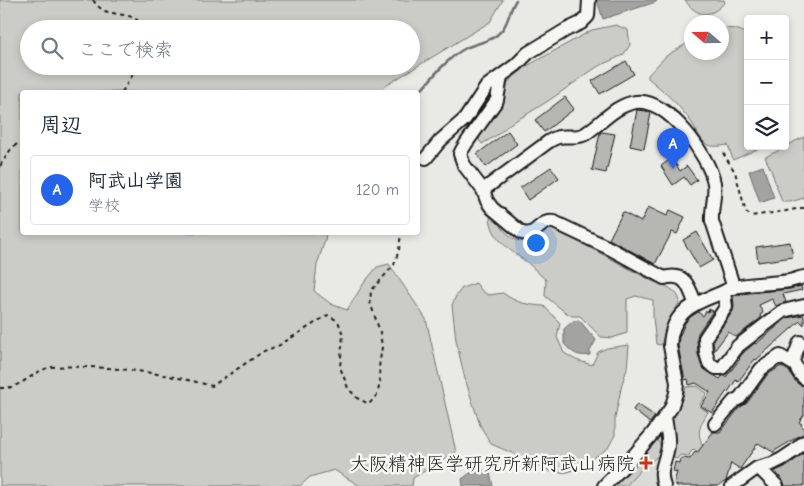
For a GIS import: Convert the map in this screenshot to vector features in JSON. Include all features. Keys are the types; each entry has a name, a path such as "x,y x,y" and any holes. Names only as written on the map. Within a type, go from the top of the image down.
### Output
{"street":[{"path":"426,158 440,141 465,119 487,86 528,54 566,30 581,23 588,16 588,0"},
{"path":"501,76 497,100 460,154 464,165 483,190 492,208 522,233 531,234 544,223 551,221 609,248 664,278 671,276 679,278 688,284 695,303"},
{"path":"483,190 548,142 559,137 576,137 584,134 628,104 639,101 650,103 663,109 687,132 710,170 714,183 712,221 728,290 726,307 705,338 709,363 716,368 722,368 738,346 783,311 804,306"},
{"path":"604,486 636,454 673,404 677,388 670,346 672,334 680,316 695,303 728,290 790,281 804,277"},
{"path":"792,363 800,342"},
{"path":"715,424 734,401 740,398 761,369 780,356 796,365 804,378"},
{"path":"664,486 662,472 668,441 665,417"},
{"path":"732,486 759,468 782,459 804,442"},
{"path":"759,468 776,486"}],"path":[{"path":"93,0 99,8 131,16 136,20"},
{"path":"123,90 132,75"},
{"path":"0,166 11,149 20,142"},
{"path":"723,153 735,172 746,212 751,216 804,208"},
{"path":"0,388 15,386 51,367 73,366 145,371 193,380 212,386 264,352 278,346 328,315 338,321 343,335 340,367 348,388 357,398 370,404 377,395 380,383 379,367 382,347 380,332 370,302 372,291 394,265 399,250 401,235"}],"shaded area":[{"path":"0,0 503,0 490,22 420,65 420,20 20,20 20,75 403,75 378,90 20,90 20,235 326,235 317,265 314,291 331,304 347,310 364,283 377,267 389,264 426,319 456,452 413,478 412,486 360,486 334,470 310,477 300,486 0,486"},
{"path":"597,0 657,0 656,2 603,19"},
{"path":"685,0 724,0 725,2 715,11 704,14 694,10"},
{"path":"616,25 628,30 630,45 623,55 597,67 482,144 479,140 481,132 503,99 508,82 527,66 592,30"},
{"path":"729,28 744,32 744,150 755,150 733,160 728,145 713,146 705,143 682,111 666,93 648,78 648,75 666,56 684,45 684,60 729,60"},
{"path":"804,137 804,198 782,202 765,157 779,150 789,150 789,145"},
{"path":"763,166 774,198 760,203 749,171"},
{"path":"490,216 511,237 523,242 534,238 552,227 652,281 673,290 680,301 666,326 661,345 656,344 653,300 636,296 627,299 627,333 612,338 601,337 580,316 572,316 565,312 545,296 546,280 498,238 491,224"},
{"path":"476,283 488,295 503,293 522,303 544,306 560,323 557,337 564,353 576,360 592,365 598,352 607,348 629,345 627,369 615,418 615,435 608,448 581,467 568,472 555,473 533,464 491,444 480,425 465,379 456,340 452,305 462,288"},
{"path":"579,320 596,340 590,355 576,354 564,344 564,329 573,321"},
{"path":"697,386 707,393 699,406 708,412 702,422 699,435 706,450 704,456 694,449 689,456 680,455 677,459 670,457 670,423 680,405 686,387"},
{"name":"大阪精神医学研究所新阿武山病院","path":"657,437 663,448 659,486 611,486"},
{"path":"657,440 661,449 659,455 643,467 626,486 614,486 629,472"},
{"path":"482,469 490,473 493,486 463,486 462,479 473,471"}],"building":[{"path":"626,61 634,74 600,94 592,81"},
{"path":"565,97 574,109 544,132 535,120"},
{"path":"637,110 651,113 644,149 630,146"},
{"path":"508,131 517,144 486,167 477,154"},
{"path":"600,133 615,134 606,173 592,170"},
{"path":"672,158 680,171 687,166 697,180 690,185 684,177 673,185 661,166"},
{"path":"551,167 559,178 528,200 520,188"},
{"path":"648,207 667,216 670,210 685,217 677,234 672,232 655,264 609,239 623,212 641,222"},
{"path":"697,232 713,260 699,268 683,240"},
{"path":"790,242 793,257 758,262 756,247"},
{"path":"801,286 802,290 783,294 786,302 776,306 772,299 759,305 763,313 760,315 761,318 736,337 728,332 714,351 713,340 733,311 733,296"},
{"path":"709,309 713,311 698,333 698,354 704,369 720,379 722,376 726,377 744,352 787,318 804,316 804,325 800,321 755,359 738,382 736,380 727,391 712,413 701,406 710,392 696,383 689,385 688,379 685,380 678,346 679,337 689,318 698,312 703,316"},
{"path":"781,366 789,371 798,384 804,386 804,415 799,422 804,428 804,434 773,452 758,443 740,469 731,463 726,481 718,486 677,486 674,483 677,472 673,471 675,462 679,463 680,459 683,458 690,459 695,452 697,453 713,432 720,432 739,408 747,403 767,375"},
{"path":"637,404 655,416 650,423 633,410"},
{"path":"804,453 804,486 785,486 775,471 787,466"}],"waterway":[{"path":"420,92 440,69 459,52 491,39 498,34 504,27 516,0"}],"place":[{"name":"阿武山学園","path":"673,169"},
{"name":"大阪精神医学研究所新阿武山病院","path":"646,463"}]}
